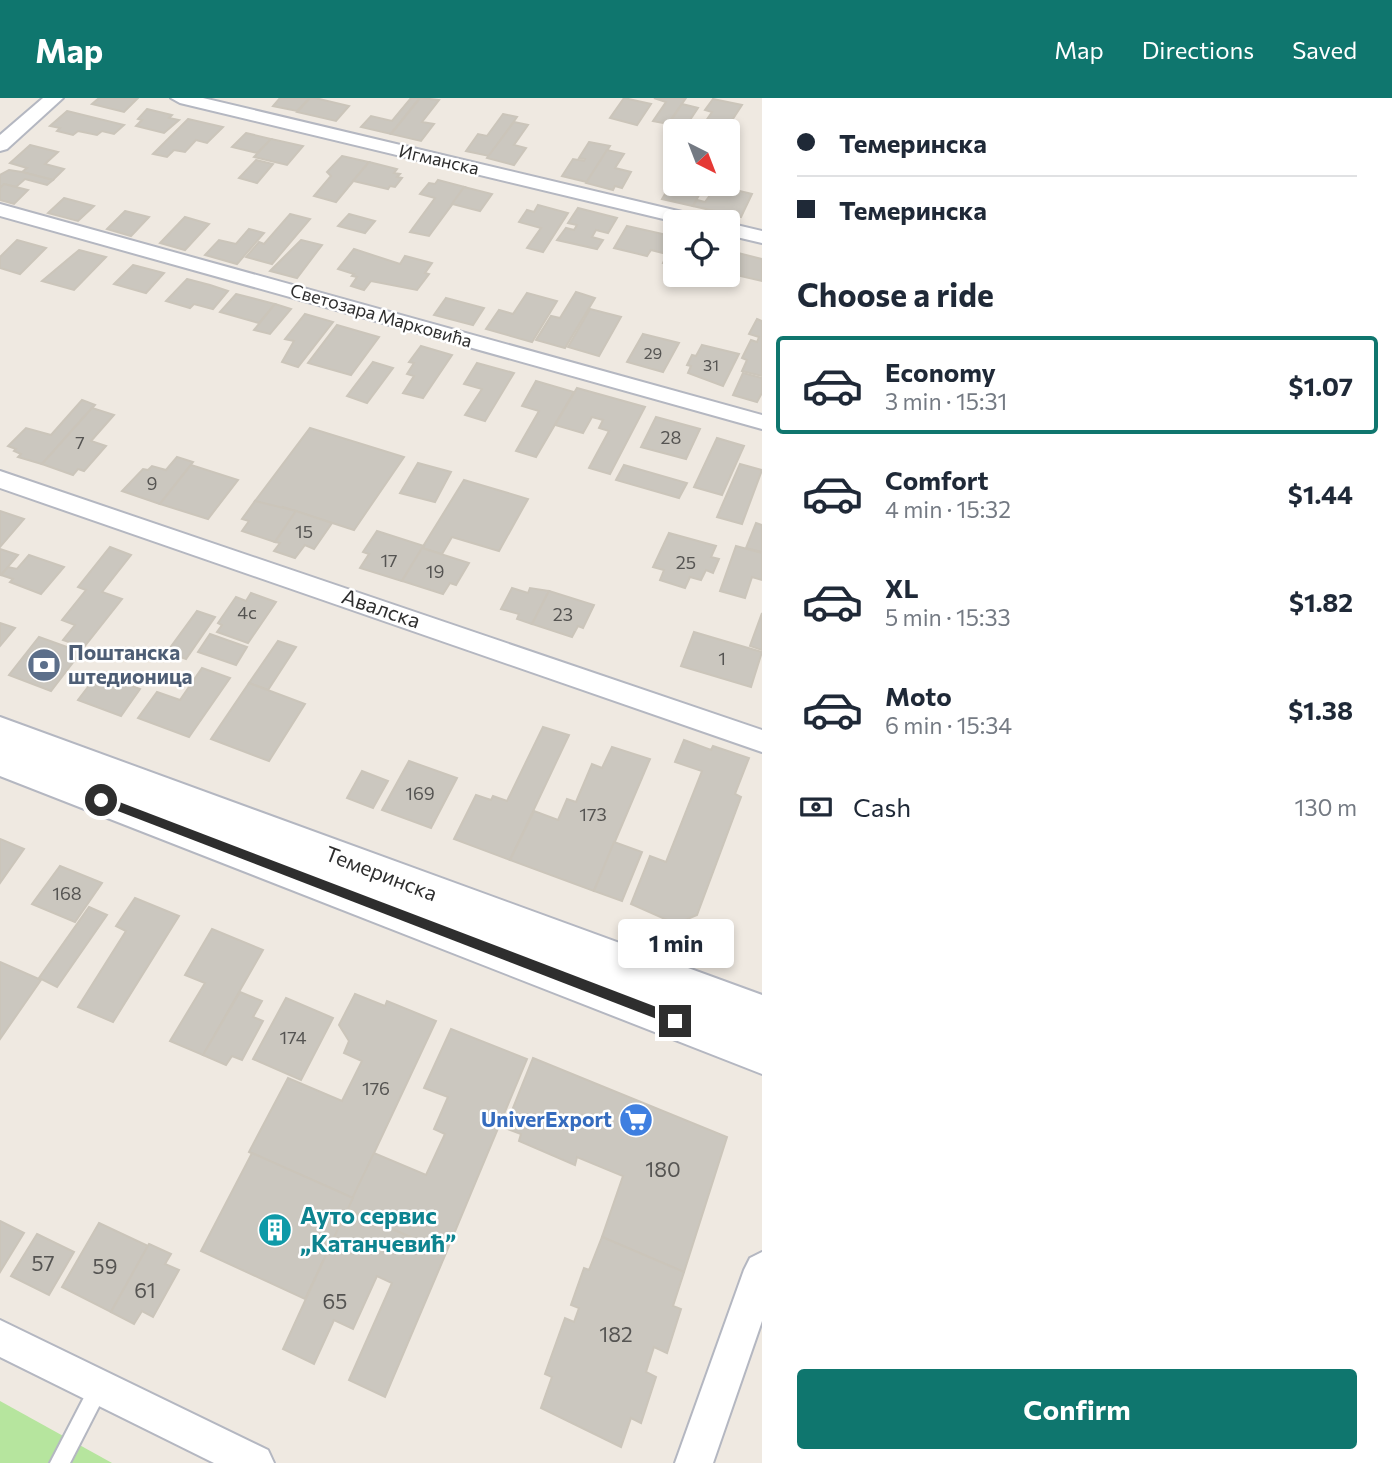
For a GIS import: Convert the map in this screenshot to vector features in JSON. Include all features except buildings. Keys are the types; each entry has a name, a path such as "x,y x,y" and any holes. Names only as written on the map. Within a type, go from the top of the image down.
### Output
{"main road":[{"name":"Темеринска","path":"0,732 762,1015"},
{"name":"Темеринска","path":"0,760 762,1054"}],"street":[{"path":"0,145 54,98"},
{"name":"Игманска","path":"180,98 663,213"},
{"name":"Светозара Марковића","path":"0,209 762,422"},
{"path":"740,232 762,237"},
{"name":"Авалска","path":"0,479 762,741"},
{"path":"694,1463 762,1270"},
{"path":"0,1338 256,1463"}],"lane":[{"path":"60,1463 100,1387"}],"green space":[{"path":"0,1401 112,1463 0,1463"}],"place":[{"name":"Поштанска штедионица","path":"44,665"},
{"name":"UniverExport","path":"636,1120"},
{"name":"Ауто сервис „Катанчевић”","path":"275,1230"}],"route":[{"path":"101,800 675,1021"}]}
